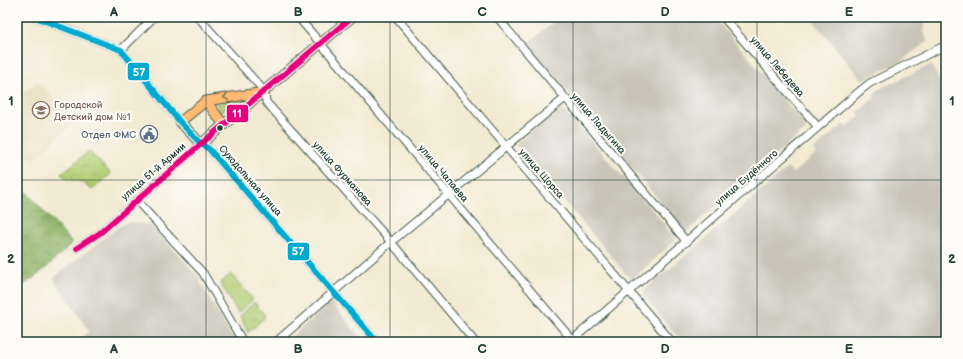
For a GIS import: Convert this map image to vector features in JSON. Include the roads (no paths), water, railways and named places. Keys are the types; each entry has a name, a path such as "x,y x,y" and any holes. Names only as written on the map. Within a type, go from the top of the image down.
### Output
{"main road":[{"name":"улица 51-й Армии","path":"201,144 265,92 352,17"},
{"path":"180,122 206,101 265,92"},
{"path":"206,101 224,125"},
{"name":"Суходольная улица","path":"180,122 201,144"}],"street":[{"name":"Суходольная улица","path":"35,17 121,50 180,122"},
{"path":"121,50 154,17"},
{"name":"улица Фурманова","path":"198,17 265,92 266,102 391,242 475,342"},
{"name":"улица Чапаева","path":"298,17 572,341"},
{"name":"улица Щорса","path":"396,17 672,342"},
{"name":"улица Ладыгина","path":"497,17 687,242"},
{"name":"улица Лебедева","path":"722,17 818,127"},
{"name":"улица Будённого","path":"572,341 870,83 946,45"},
{"path":"276,342 391,242 564,98"},
{"name":"Суходольная улица","path":"201,144 209,149 377,342"},
{"name":"улица 51-й Армии","path":"77,248 100,233 201,144"},
{"path":"136,200 203,273 243,342"}],"place":[{"name":"Городской Детский дом №1","path":"41,110"},
{"name":"Отдел ФМС","path":"149,134"}]}
